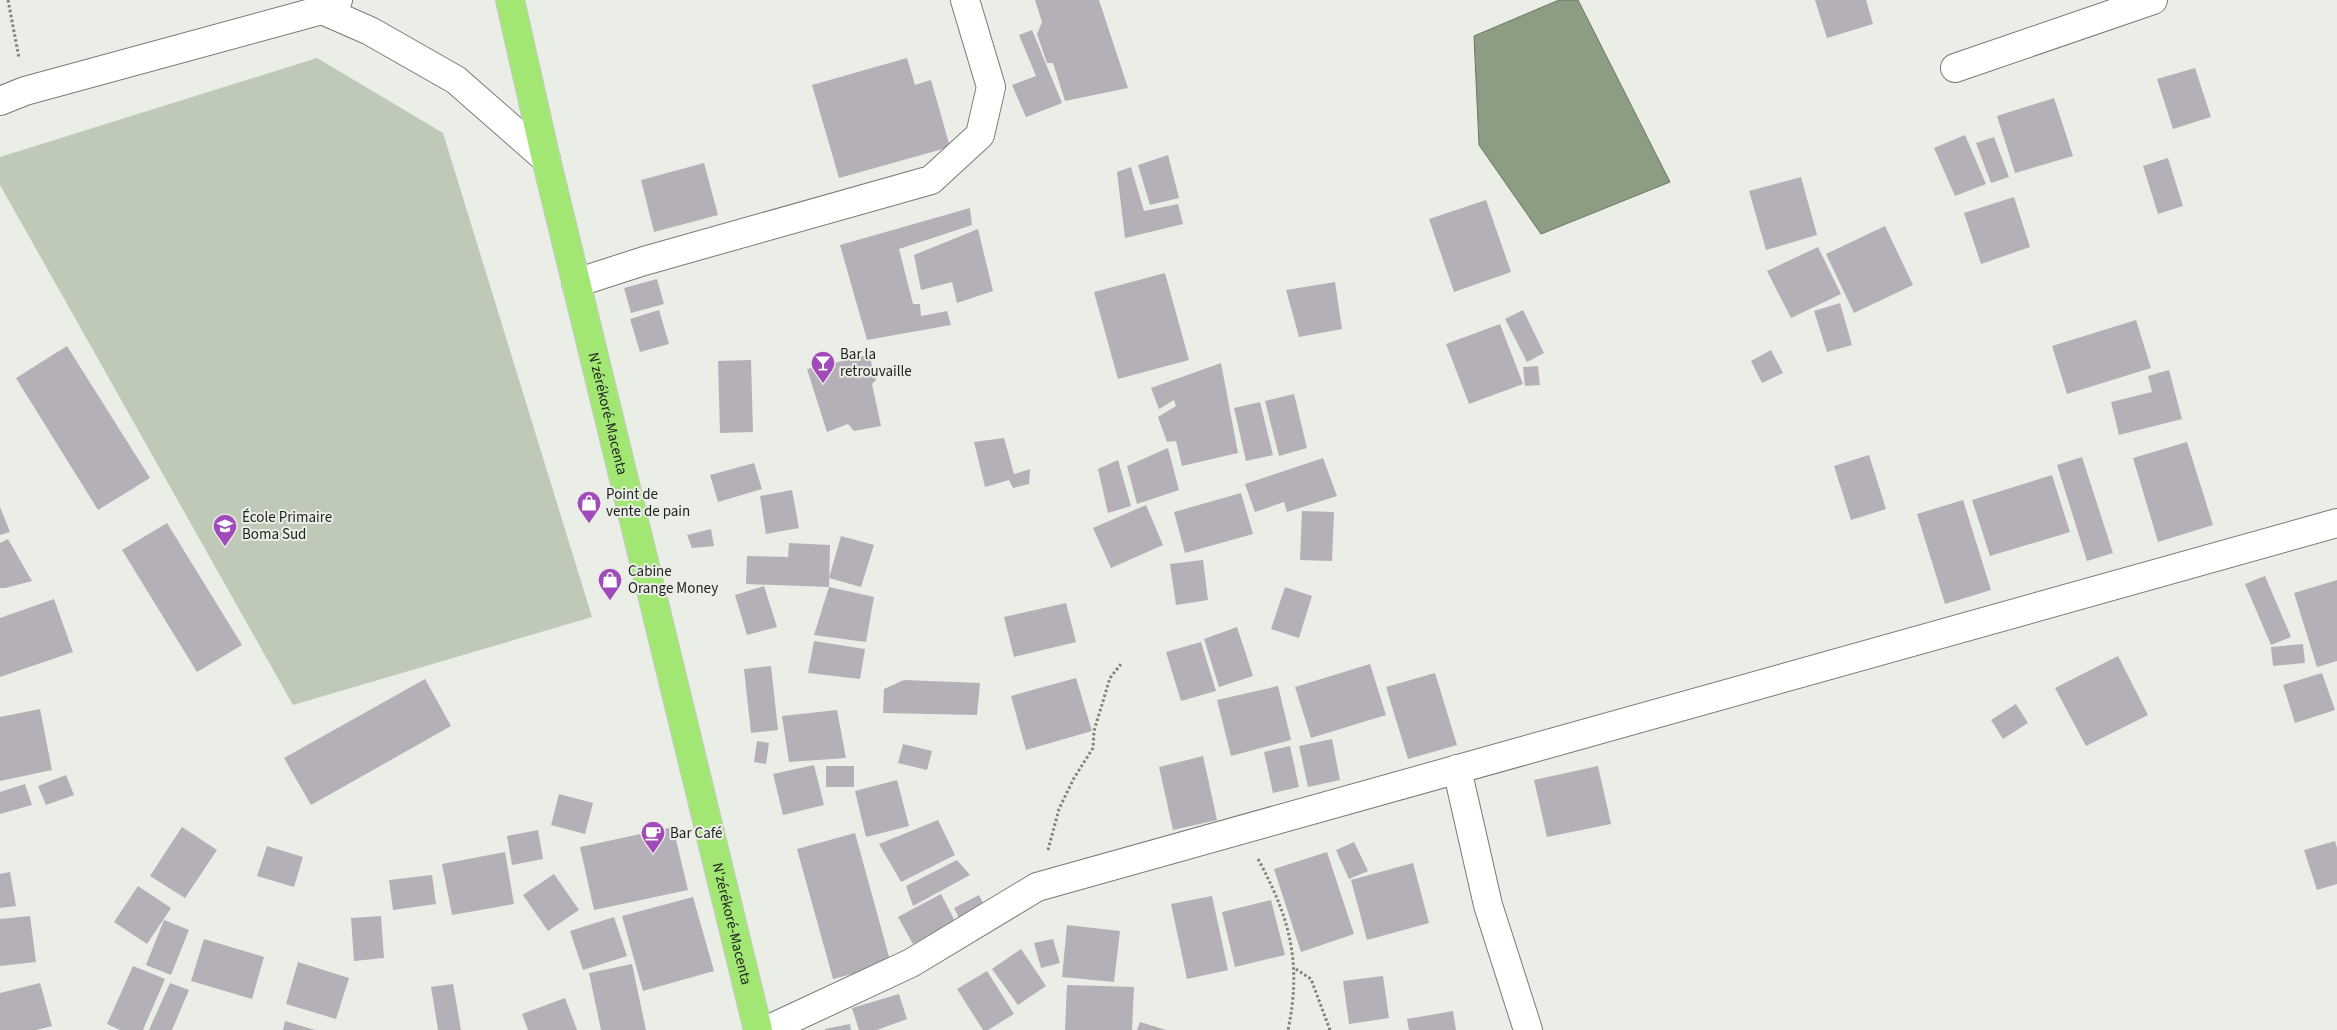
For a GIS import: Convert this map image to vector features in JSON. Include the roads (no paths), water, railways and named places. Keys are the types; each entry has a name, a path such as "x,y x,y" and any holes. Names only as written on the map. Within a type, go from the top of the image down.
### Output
{"highway":[{"name":"N'zérékoré-Macenta","path":"510,0 546,159 758,1030"}],"street":[{"path":"576,283 654,258 930,180 980,135 991,87 965,0"},
{"path":"1955,68 2153,0"},
{"path":"0,101 25,91 330,5 370,31 456,80 546,159"},
{"path":"766,1030 911,963 1037,887 2337,523"},
{"path":"1457,769 1488,905 1528,1030"}],"place":[{"name":"Bar la retrouvaille","path":"823,384"},
{"name":"Point de vente de pain","path":"589,524"},
{"name":"École Primaire Boma Sud","path":"225,547"},
{"name":"Cabine Orange Money","path":"610,601"},
{"name":"Bar Café","path":"653,854"}]}
